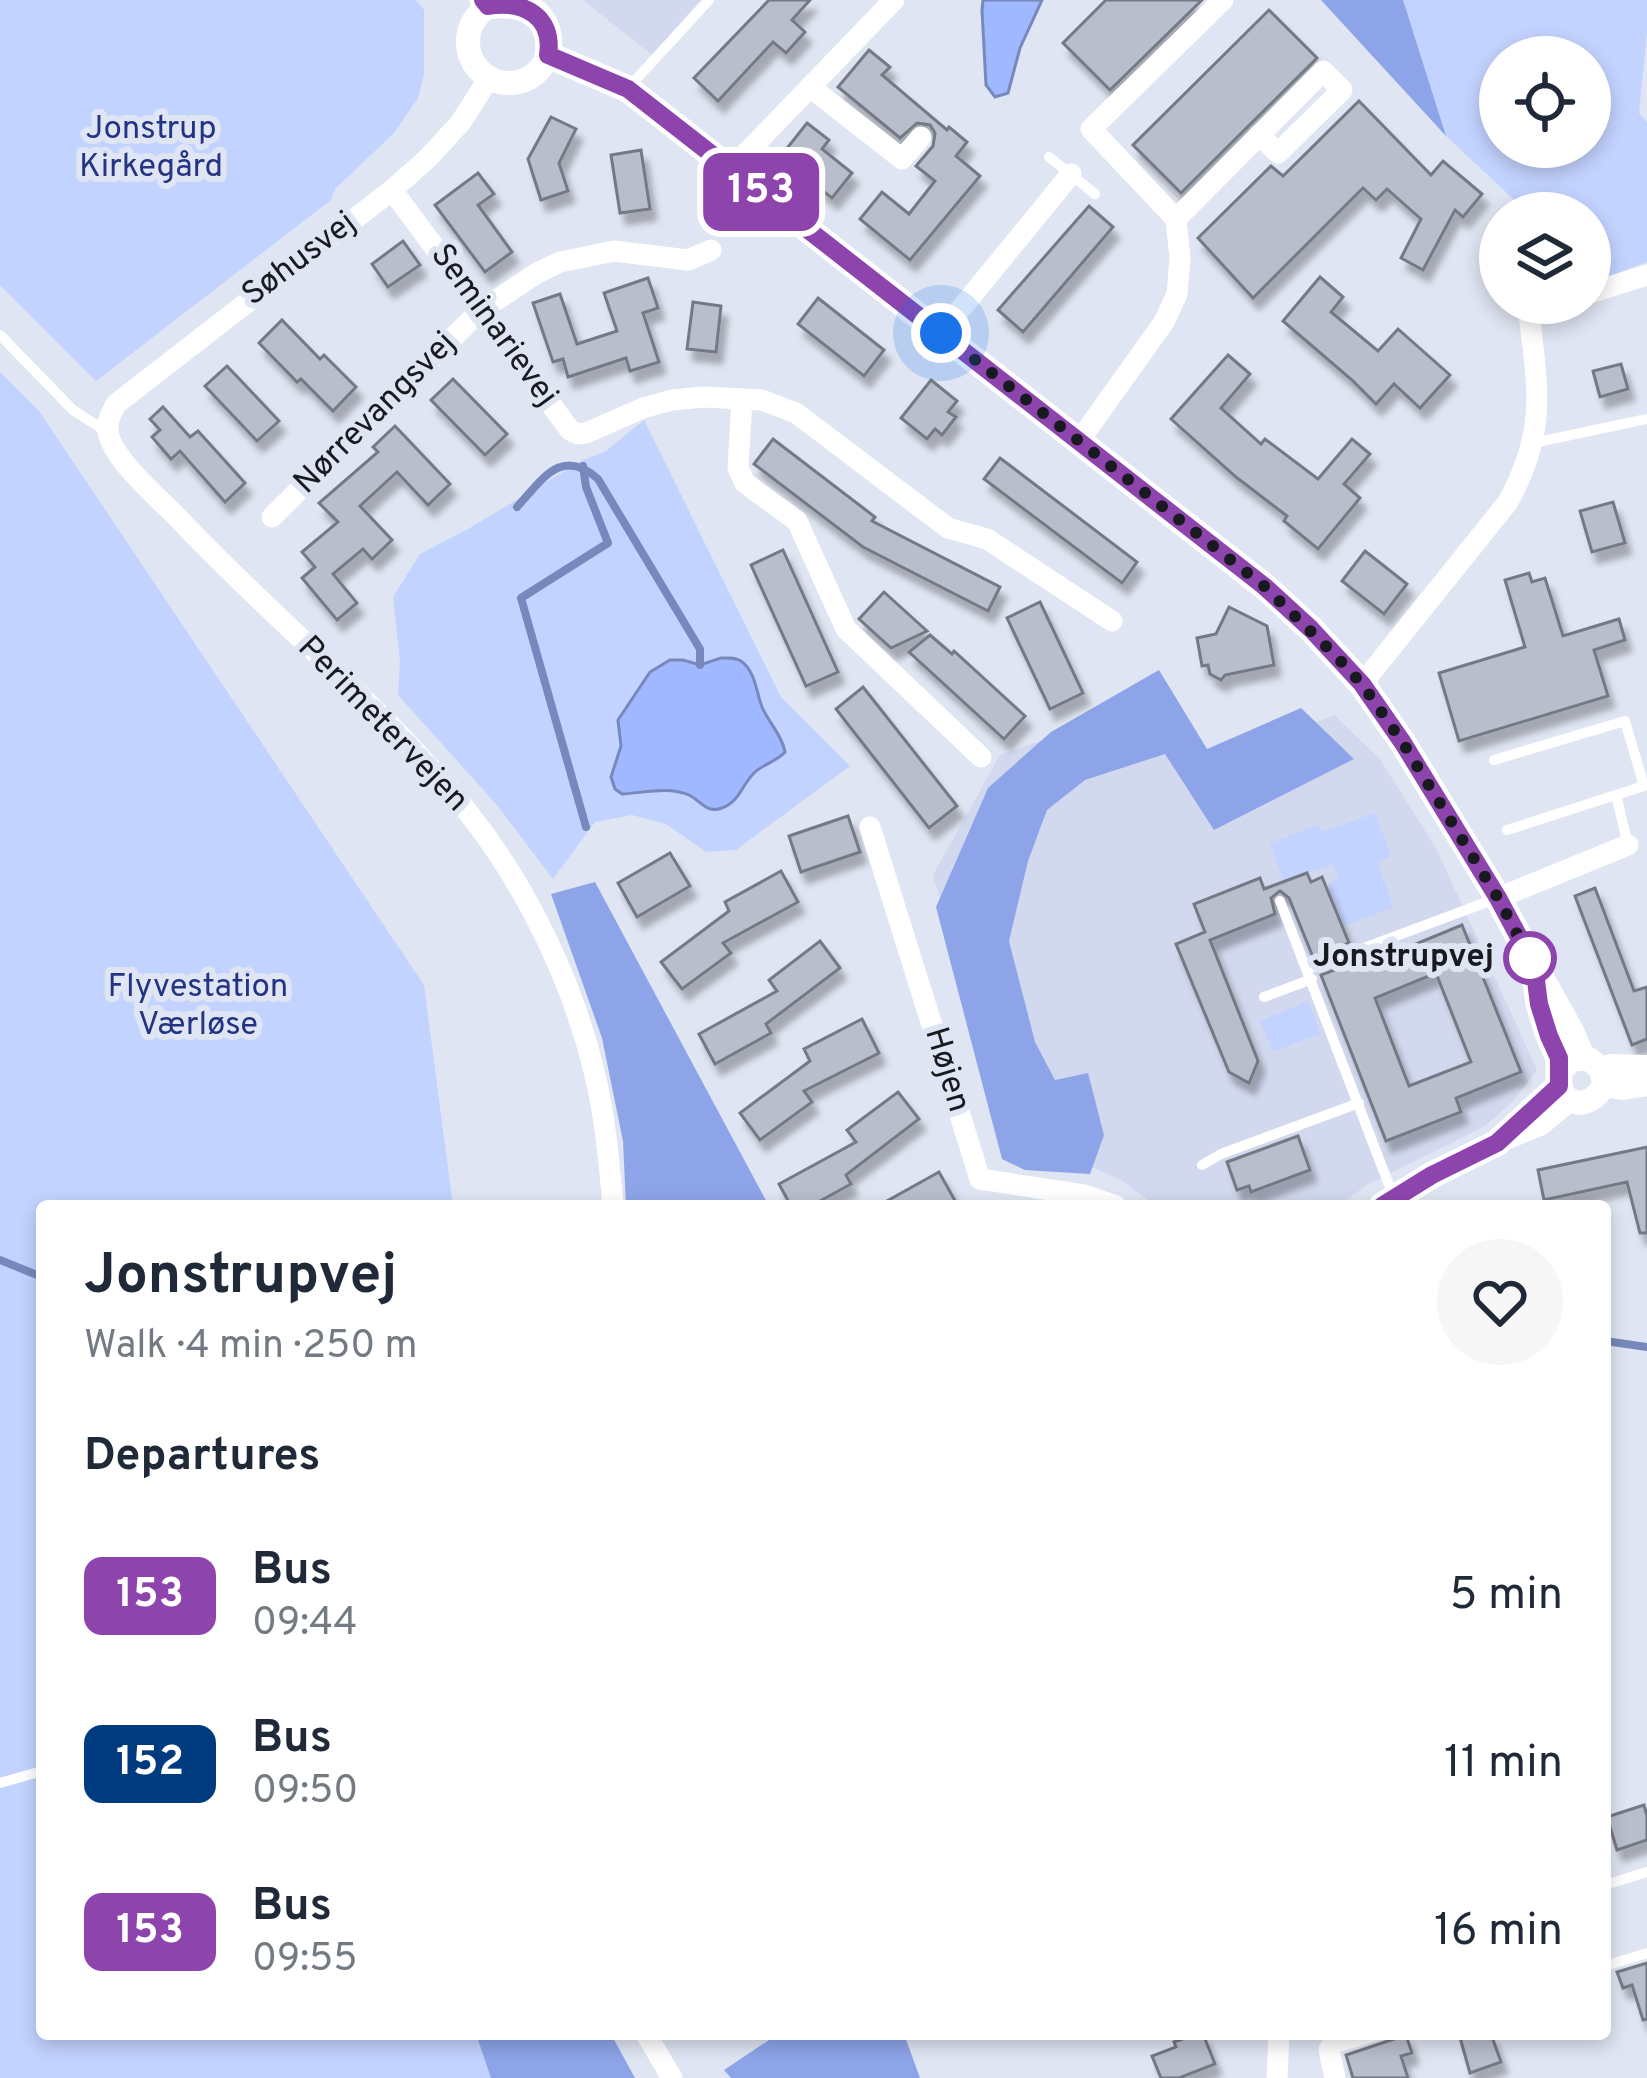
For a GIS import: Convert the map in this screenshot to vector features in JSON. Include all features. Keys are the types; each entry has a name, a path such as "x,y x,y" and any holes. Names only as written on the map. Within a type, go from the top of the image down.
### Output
{"street":[{"path":"509,0 530,6 545,22 548,55 524,80 489,79 473,64 467,43 472,22 485,3 509,0"},
{"path":"731,169 894,0"},
{"path":"1079,441 1164,322 1178,294 1180,258 1176,219 1091,129 1222,0"},
{"path":"548,55 628,89 1264,586 1311,629 1362,684 1498,898 1534,965 1539,1004 1559,1058 1580,1078 1623,1088 1647,1084"},
{"name":"Søhusvej","path":"107,432 116,404 428,158 461,122 489,79"},
{"path":"810,87 902,159 920,137"},
{"path":"1176,219 1259,135"},
{"path":"941,333 1071,174"},
{"name":"Seminarievej","path":"392,190 570,430 586,433 643,407 672,400 762,400 796,413 948,528 987,539 1112,621"},
{"name":"Nørrevangsvej","path":"272,517 480,311 537,273 560,262 614,251 688,260 711,250"},
{"path":"1611,286 1647,275"},
{"path":"1362,684 1508,502 1524,472 1539,398 1529,324"},
{"path":"742,399 738,468 745,483 796,521 846,629 981,757"},
{"name":"Perimetervejen","path":"107,432 120,458 214,556 406,741 469,813 499,857 530,908 568,991 594,1071 613,1200"},
{"name":"Højen","path":"870,827 980,1179 1099,1200"},
{"path":"1498,898 1628,845"},
{"path":"1391,1200 1497,1143 1580,1078 1611,1066 1647,1066"},
{"path":"650,2040 672,2078"},
{"path":"1276,2078 1279,2040"},
{"path":"1334,2042 1335,2078"}],"lane":[{"path":"628,89 710,0"},
{"path":"1049,157 1095,194"},
{"path":"0,335 73,410 107,432"},
{"path":"1533,442 1647,419"},
{"path":"1495,760 1625,721 1644,786 1507,830"},
{"path":"1616,794 1628,845"},
{"path":"1264,997 1498,898"},
{"path":"1280,901 1359,1103 1387,1200"},
{"path":"1202,1166 1221,1154 1359,1103"},
{"path":"0,1784 36,1773"},
{"path":"1611,1883 1647,1872"},
{"path":"1611,1964 1647,1953"}],"shaded area":[{"path":"583,0 700,0 652,55"},
{"path":"983,0 1042,0 1020,48 1008,93 995,97 986,85"},
{"path":"1321,0 1403,0 1446,136"},
{"path":"721,658 738,660 750,671 785,752 754,773 732,802 717,809 681,792 622,794 615,789 611,777 621,746 618,720 650,672 670,660 700,665"},
{"path":"1159,670 1207,749 1301,708 1354,759 1214,830 1165,754 1085,780 1047,810 1028,861 1009,941 1035,1042 1055,1080 1088,1073 1104,1135 1090,1174 1025,1170 1002,1159 936,907 988,788 1051,732"},
{"path":"1170,696 1207,765 1334,715 1380,759 1436,848 1537,1070 1485,1126 1346,1200 1148,1200 1121,1180 1006,1129 933,875 1000,755"},
{"path":"595,882 766,1200 626,1200 623,1141 602,1038 551,894"},
{"path":"478,2040 614,2040 635,2078 491,2078"},
{"path":"769,2040 906,2040 920,2078 731,2078 724,2070"}],"green space":[{"name":"Jonstrup Kirkegård","path":"0,0 416,0 424,10 424,75 418,98 394,133 335,189 331,200 96,381 0,285"},
{"path":"1401,0 1647,0 1639,113 1647,122 1647,262 1611,276 1611,192 1506,192 1480,168 1611,168 1611,36 1479,36 1479,167 1446,136"},
{"name":"Flyvestation Værløse","path":"0,372 39,411 424,985 452,1200 36,1200 36,2040 523,2040 539,2078 0,2078"},
{"path":"644,420 781,697 850,766 736,850 706,852 666,824 632,815 595,822 553,879 496,804 398,695 400,662 393,597 420,554 606,451"},
{"path":"1375,813 1391,856 1377,862 1394,907 1344,926 1328,884 1338,879 1333,864 1284,882 1270,843 1318,825 1322,832"},
{"path":"1308,1001 1321,1033 1273,1052 1260,1021"}],"building":[{"path":"769,0 810,0 792,20 805,32 786,53 773,42 718,101 694,78"},
{"path":"1106,0 1202,0 1110,90 1063,43"},
{"path":"1269,10 1317,58 1181,193 1133,145"},
{"path":"869,50 890,67 882,75 967,142 956,156 980,176 910,260 860,219 882,192 909,214 935,181 916,166 933,146 935,133 930,125 917,123 900,138 838,87"},
{"path":"1359,101 1431,175 1443,161 1480,192 1463,217 1455,210 1423,270 1401,258 1421,219 1387,189 1376,200 1363,188 1253,298 1198,238 1271,166 1283,176"},
{"path":"551,117 576,129 559,163 568,191 541,200 528,159"},
{"path":"807,123 829,140 822,149 852,173 832,198 780,157"},
{"path":"641,150 650,209 620,213 611,155"},
{"path":"478,173 494,194 478,205 512,252 485,272 435,205"},
{"path":"1089,206 1113,227 1023,332 998,310"},
{"path":"403,241 420,265 388,287 372,264"},
{"path":"1320,277 1343,297 1331,312 1378,351 1398,329 1450,375 1420,408 1394,384 1376,404 1283,321"},
{"path":"648,278 658,308 643,313 659,362 630,371 626,358 568,377 563,359 553,362 533,303 560,294 577,344 617,331 604,293"},
{"path":"818,298 884,350 864,376 798,324"},
{"path":"693,302 721,306 716,352 687,349"},
{"path":"282,320 356,387 333,411 259,343"},
{"path":"1228,355 1250,374 1221,408 1261,444 1265,439 1318,479 1352,439 1370,454 1344,484 1360,498 1318,549 1284,521 1287,516 1171,419"},
{"path":"1621,364 1628,389 1600,397 1593,371"},
{"path":"227,366 279,421 257,441 205,386"},
{"path":"453,379 507,434 485,455 431,400"},
{"path":"931,380 957,401 948,412 956,417 942,435 935,429 927,439 901,418"},
{"path":"163,407 190,437 198,431 245,483 225,502 180,451 171,459 152,437 160,430 150,419"},
{"path":"395,426 450,484 428,505 397,472 360,506 392,540 372,559 363,549 333,574 357,603 337,620 302,578 315,567 302,552 338,522 319,503 378,452 373,447"},
{"path":"773,439 875,517 872,521 1000,587 988,611 863,547 754,464"},
{"path":"1000,458 1137,562 1122,583 984,479"},
{"path":"1613,502 1625,543 1592,552 1580,511"},
{"path":"783,550 838,672 806,686 751,565"},
{"path":"1365,551 1407,584 1384,614 1342,581"},
{"path":"1529,573 1532,582 1545,578 1563,636 1619,619 1625,640 1594,650 1608,696 1459,741 1439,673 1525,647 1505,580"},
{"path":"884,592 927,631 891,648 859,619"},
{"path":"1040,602 1083,693 1050,709 1007,618"},
{"path":"1229,607 1267,626 1274,665 1225,675 1221,680 1210,674 1208,665 1202,666 1197,638 1216,634"},
{"path":"930,635 1025,716 1004,739 909,652"},
{"path":"863,687 957,806 929,828 836,709"},
{"path":"848,816 860,852 801,872 789,836"},
{"path":"670,853 690,886 637,917 618,883"},
{"path":"781,871 798,902 723,943 731,953 682,989 661,962 729,911 725,902"},
{"path":"1307,873 1311,882 1322,877 1349,943 1313,957 1289,898 1280,891 1271,898 1275,914 1210,940 1258,1061 1249,1083 1229,1072 1176,944 1205,932 1194,904 1260,878 1264,889"},
{"path":"1595,888 1634,991 1647,987 1647,1039 1632,1045 1575,896"},
{"path":"1462,925 1521,1072 1456,1098 1461,1112 1386,1141 1321,975 1397,946 1399,951","holes":["1436,973 1471,1062 1409,1086 1375,998"]},
{"path":"820,941 840,968 766,1024 771,1033 715,1064 699,1034 777,991 769,980"},
{"path":"862,1019 879,1053 804,1091 812,1102 760,1140 740,1113 810,1061 804,1049"},
{"path":"898,1092 919,1119 846,1175 851,1184 822,1200 788,1200 779,1184 856,1142 847,1130"},
{"path":"1298,1136 1310,1170 1251,1192 1249,1186 1237,1190 1227,1162"},
{"path":"1647,1147 1647,1233 1640,1233 1627,1182 1544,1200 1538,1170"},
{"path":"939,1172 955,1200 889,1200"},
{"path":"1644,1805 1647,1840 1617,1850 1611,1816"},
{"path":"1647,1963 1647,2019 1643,2020 1632,1985 1623,1988 1617,1972"},
{"path":"1205,2040 1215,2064 1179,2078 1161,2078 1152,2056 1176,2047 1174,2042"},
{"path":"1391,2040 1408,2040 1412,2053 1401,2056 1408,2078 1353,2078 1346,2055"},
{"path":"1461,2040 1493,2040 1501,2062 1470,2073"}],"waterway":[{"path":"517,507 544,478 563,466 585,470 598,479 700,649 700,665"},
{"path":"583,466 586,487 608,543 521,598 586,827"},
{"path":"0,1260 36,1275"},
{"path":"1611,1342 1647,1347"}],"bus line":[{"name":"153","path":"483,0 488,6 509,0 530,6 545,22 548,55 628,89 1264,586 1362,684 1476,862 1532,962 1539,1004 1561,1070 1559,1086 1497,1143 1392,1200"}],"place":[{"name":"Jonstrupvej","path":"1530,958"}],"route":[{"path":"941,333 1264,586 1311,629 1362,684 1403,743 1532,962 1530,958"}]}
